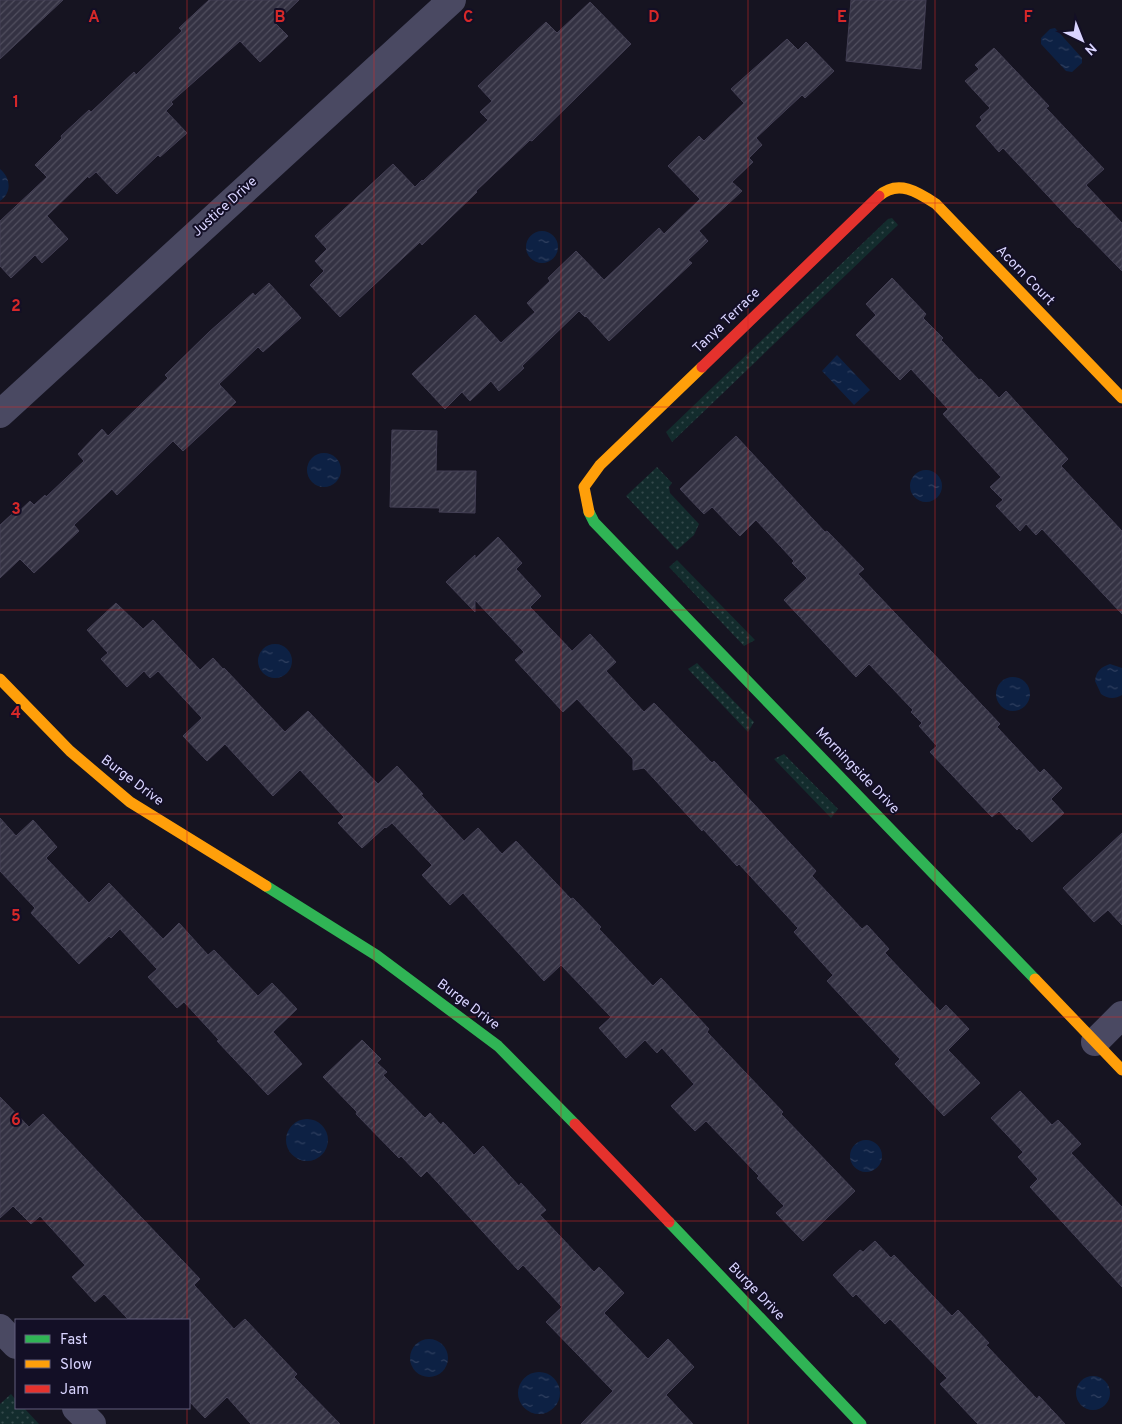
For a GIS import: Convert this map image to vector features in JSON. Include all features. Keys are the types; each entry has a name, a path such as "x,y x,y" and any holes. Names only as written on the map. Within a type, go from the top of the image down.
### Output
{"street":[{"name":"Justice Drive","path":"0,414 452,0"},
{"name":"Acorn Court","path":"899,186 915,191 936,204 1122,398"},
{"name":"Tanya Terrace","path":"584,487 600,465 851,223 886,190 899,186"},
{"name":"Morningside Drive","path":"584,487 589,513 594,522 934,872 1122,1070"},
{"name":"Burge Drive","path":"0,679 70,751 130,802 376,955 498,1046 607,1157 861,1424"},
{"path":"1095,1042 1122,1015"},
{"path":"77,1409 92,1424"}],"green space":[{"path":"892,218 898,225 672,442 666,432 888,219"},
{"path":"657,467 672,483 669,487 670,493 699,524 694,535 677,550 626,496"},
{"path":"677,560 755,640 744,646 669,567"},
{"path":"697,663 754,722 748,732 688,669"},
{"path":"784,754 838,809 831,818 774,759"},
{"path":"11,1394 15,1399 15,1409 25,1409 39,1424 0,1424 0,1404"}],"water":[{"path":"1055,28 1082,58 1082,63 1072,72 1066,71 1041,44 1041,38 1050,29"},
{"path":"0,169 4,173 9,185 7,194 0,201"},
{"path":"542,231 548,232 553,236 557,241 557,253 553,258 548,262 542,263 536,262 531,258 527,253 526,247 527,241 531,236 536,232"},
{"path":"837,355 870,390 854,405 822,371"},
{"path":"324,453 331,454 336,458 340,463 340,477 336,482 331,486 324,487 317,486 312,482 308,477 307,470 308,463 312,458 317,454"},
{"path":"926,470 932,471 937,475 941,480 941,492 937,497 932,501 926,502 920,501 915,497 911,492 910,486 911,480 915,475 920,471"},
{"path":"275,644 282,645 287,649 291,654 291,668 287,673 282,677 275,678 268,677 263,673 259,668 258,661 259,654 263,649 268,645"},
{"path":"1110,664 1122,668 1122,695 1114,698 1101,694 1095,681 1096,675 1100,670"},
{"path":"1013,677 1020,678 1025,682 1029,687 1029,701 1025,706 1020,710 1013,711 1006,710 1001,706 997,701 996,694 997,687 1001,682 1006,678"},
{"path":"307,1119 322,1125 328,1140 322,1155 307,1161 292,1155 286,1140 292,1125"},
{"path":"866,1140 878,1144 882,1156 878,1168 866,1172 854,1168 850,1156 854,1144"},
{"path":"429,1339 442,1345 448,1358 442,1371 429,1377 416,1371 410,1358 416,1345"},
{"path":"539,1372 554,1378 560,1393 554,1408 539,1414 524,1408 518,1393 524,1378"},
{"path":"1093,1376 1100,1377 1105,1381 1109,1386 1109,1400 1105,1405 1100,1409 1093,1410 1086,1409 1081,1405 1077,1400 1076,1393 1077,1386 1081,1381 1086,1377"}],"building":[{"path":"0,0 63,0 0,59"},
{"path":"209,0 299,0 275,23 288,36 260,62 240,41 171,102 173,104 166,111 187,133 160,157 158,155 117,194 96,172 89,178 88,176 47,216 68,239 42,263 35,255 11,278 0,266 0,221 47,177 35,165 62,138 61,136 89,110 91,112 134,72 136,75 182,31 179,28"},
{"path":"851,0 926,0 921,69 846,61"},
{"path":"590,2 631,44 422,245 420,242 340,317 310,285 324,271 315,261 327,249 315,236 393,164 415,187 423,181 488,120 480,112 492,101 478,86 546,22 557,33"},
{"path":"787,39 798,50 806,42 834,71 805,98 802,95 756,138 762,145 749,158 753,162 732,182 742,191 699,231 708,241 688,260 692,263 609,341 579,311 499,391 491,381 470,401 462,392 445,409 412,374 475,315 501,343 535,312 527,303 550,281 548,278 576,251 604,280 659,228 664,234 700,199 668,166 699,136 704,141 744,103 731,89"},
{"path":"994,48 1049,106 1046,108 1104,169 1086,185 1122,223 1122,271 1078,228 1003,148 999,152 976,126 982,120 980,117 990,108 965,81 979,69 975,65"},
{"path":"892,278 926,314 923,318 943,338 941,340 979,380 981,379 999,398 1006,391 1068,459 1061,466 1122,531 1122,614 1042,529 1036,535 1026,524 1020,531 996,506 1003,500 990,487 1001,477 943,414 948,409 911,369 900,380 856,335 876,315 866,304"},
{"path":"269,283 301,318 263,352 258,347 219,384 236,402 183,451 173,441 117,495 112,489 74,525 79,531 34,573 20,559 0,578 0,525 12,514 14,516 30,501 34,505 45,495 46,497 84,461 78,454 102,429 108,436 168,378 165,375 209,332 253,293 255,296"},
{"path":"392,430 437,431 436,471 476,471 475,513 439,512 440,508 390,507"},
{"path":"736,436 825,532 827,531 864,569 858,574 1000,724 997,727 1040,773 1044,769 1062,788 1051,799 1064,813 1032,842 1019,828 1017,830 999,811 992,817 930,752 937,746 919,726 922,723 911,712 913,710 869,664 856,677 784,600 807,578 756,520 740,536 712,507 704,514 680,489"},
{"path":"498,537 522,563 516,569 541,596 530,607 572,651 590,634 616,662 606,671 644,712 654,703 712,763 714,761 816,871 812,876 862,929 867,925 889,949 885,953 940,1011 946,1005 969,1029 948,1050 980,1083 944,1116 895,1064 900,1059 827,981 833,975 794,932 798,928 739,864 737,866 703,829 702,831 644,768 633,770 633,759 577,699 563,712 515,660 524,652 475,600 475,612 446,582 475,555 475,559"},
{"path":"116,603 143,629 153,620 200,670 213,658 285,732 308,711 378,784 397,766 464,841 478,828 502,854 516,841 571,899 573,898 601,927 599,929 653,986 661,978 709,1029 707,1032 783,1112 781,1114 855,1191 803,1241 776,1213 784,1206 757,1178 759,1176 706,1121 695,1131 671,1106 694,1084 662,1048 657,1053 645,1040 626,1058 599,1028 611,1017 561,965 544,981 463,893 450,905 422,875 432,865 392,823 362,848 338,823 344,817 300,770 273,796 225,744 207,761 183,736 202,718 158,671 150,678 144,671 127,687 101,659 108,653 87,630"},
{"path":"0,818 16,836 33,820 57,847 46,858 89,903 109,883 163,939 179,923 208,955 214,950 258,996 272,983 297,1009 273,1032 302,1064 268,1095 217,1041 219,1040 184,1002 177,1008 148,977 157,969 120,929 111,938 109,936 79,964 31,913 35,908 0,871"},
{"path":"1122,833 1122,925 1108,910 1094,922 1063,888"},
{"path":"362,1040 381,1059 377,1063 387,1072 383,1075 425,1118 430,1113 441,1125 443,1122 474,1155 483,1146 519,1186 521,1183 546,1210 540,1215 594,1272 599,1267 624,1293 604,1313 648,1359 668,1339 694,1367 666,1395 693,1424 581,1424 613,1391 546,1322 562,1307 523,1265 518,1270 427,1171 421,1177 401,1156 399,1158 323,1077"},
{"path":"1020,1091 1052,1125 1058,1120 1081,1144 1071,1153 1122,1207 1122,1287 1030,1187 1038,1179 1018,1157 1023,1152 991,1118"},
{"path":"0,1097 29,1127 43,1114 200,1279 194,1285 234,1329 245,1319 297,1374 294,1377 340,1424 251,1424 227,1397 205,1418 190,1402 190,1319 128,1319 104,1294 95,1302 72,1277 85,1265 40,1216 31,1224 13,1206 0,1218"},
{"path":"875,1241 891,1258 894,1255 952,1316 958,1310 989,1343 986,1345 1037,1399 1039,1396 1065,1424 978,1424 940,1384 947,1378 890,1319 885,1324 856,1294 853,1297 833,1275 860,1250 863,1252"}],"traffic: fast":[{"path":"589,512 594,522 1035,979"},
{"path":"266,886 376,955 498,1046 575,1124"},
{"path":"669,1222 861,1424"}],"traffic: slow":[{"path":"879,196 893,188 901,188 922,195 936,204 1122,398"},
{"path":"589,512 584,487 600,465 702,367"},
{"path":"0,679 70,751 130,802 266,886"},
{"path":"1035,979 1122,1070"}],"traffic: jam":[{"path":"702,367 879,196"},
{"path":"575,1124 669,1222"}]}
